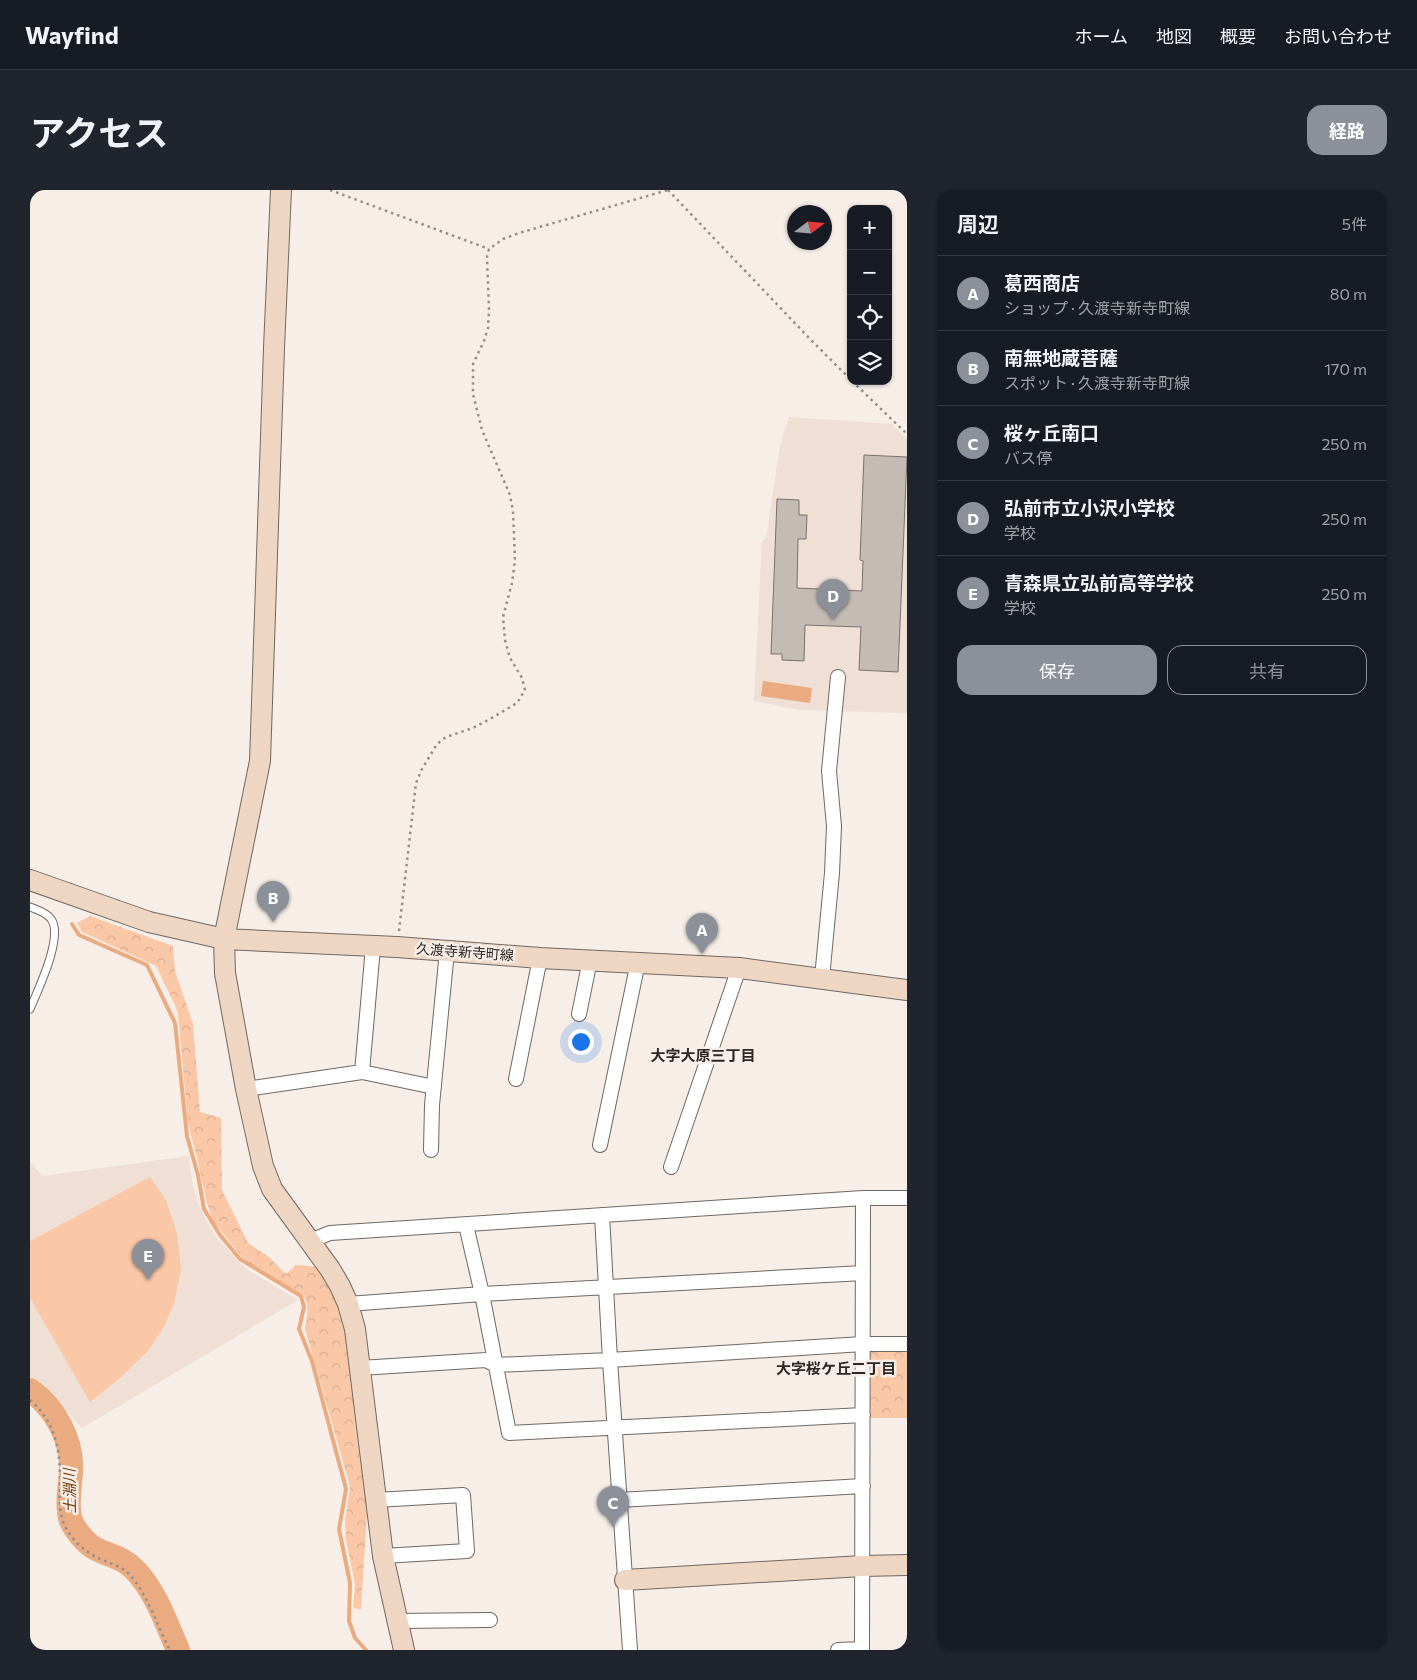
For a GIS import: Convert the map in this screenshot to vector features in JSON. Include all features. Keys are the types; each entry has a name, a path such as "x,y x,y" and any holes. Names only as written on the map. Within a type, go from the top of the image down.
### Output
{"street":[{"path":"282,190 274,348 260,761 224,939 225,973 246,1089 263,1166 272,1190 330,1269 340,1286 348,1304 355,1329 383,1556 404,1650"},
{"path":"822,978 832,873 834,826 829,771 838,677"},
{"name":"久渡寺新寺町線","path":"30,880 149,922 224,939 397,947 540,958 739,968 907,990"},
{"path":"362,1072 373,947"},
{"path":"431,1150 434,1087 447,951"},
{"path":"516,1079 540,958"},
{"path":"579,1014 590,960"},
{"path":"600,1145 638,962"},
{"path":"671,1167 739,968"},
{"path":"246,1089 362,1072 434,1087"},
{"path":"310,1241 330,1233 863,1198 907,1198"},
{"path":"838,1650 862,1649 863,1198"},
{"path":"602,1215 614,1429 630,1650"},
{"path":"466,1225 482,1294 509,1433 863,1415"},
{"path":"348,1304 482,1294 863,1273"},
{"path":"360,1368 486,1360 496,1365 610,1360 863,1344 907,1344"},
{"path":"619,1500 863,1486"},
{"path":"376,1500 463,1495 467,1551 383,1556"},
{"path":"625,1580 907,1565"},
{"path":"398,1621 490,1620"}],"lane":[{"path":"30,907 41,911 50,918 56,931 50,957 30,1009"}],"path":[{"path":"330,190 489,249"},
{"path":"397,947 416,783 422,769 437,744 446,737 473,728 517,703 525,690 522,678 510,658 505,640 503,617 512,583 515,560 514,511 510,495 482,430 473,394 473,364 488,328 487,257 489,249 503,239 519,233 668,190 847,375"},
{"path":"857,385 907,434"},
{"path":"30,1400 49,1420 56,1438 60,1458 60,1511 70,1536 97,1558 128,1572 144,1597 170,1650"}],"shaded area":[{"path":"789,417 892,424 907,439 907,713 799,710 754,701 762,540 766,539 780,446"},
{"path":"763,681 812,688 810,703 761,696"},
{"path":"189,1156 193,1186 199,1206 215,1236 245,1268 298,1300 82,1428 50,1392 30,1376 30,1162 43,1176"}],"green space":[{"path":"90,916 173,946 175,971 193,1024 200,1112 221,1118 222,1190 248,1243 269,1257 286,1274 296,1265 321,1267 343,1318 349,1348 367,1513 361,1610 353,1607 355,1584 346,1540 345,1522 350,1486 305,1329 307,1303 303,1295 262,1273 241,1256 213,1221 206,1200 188,1124 178,1014 175,1005 156,966 82,932 77,923"},
{"path":"150,1177 166,1200 177,1233 181,1270 174,1303 164,1327 148,1351 120,1378 90,1402 30,1298 30,1241"},
{"path":"869,1349 907,1349 907,1418 869,1418"}],"building":[{"path":"864,455 907,457 898,672 859,670 861,627 805,625 804,661 782,660 782,654 771,654 777,499 799,500 799,515 807,515 806,539 798,539 797,588 862,591 863,561 860,560"}],"waterway":[{"path":"72,924 79,935 147,965 175,1023 187,1136 198,1175 204,1209 220,1235 240,1259 301,1296 304,1307 299,1329 312,1361 346,1489 339,1529 350,1583 349,1621 355,1638 366,1650"},
{"name":"土淵川","path":"30,1390 39,1397 54,1415 61,1426 69,1448 71,1460 69,1503 73,1525 92,1547 117,1558 135,1570 149,1588 160,1608 178,1650"}],"place":[{"name":"弘前市立小沢小学校","path":"833,620"},
{"name":"南無地蔵菩薩","path":"273,922"},
{"name":"葛西商店","path":"702,954"},
{"name":"青森県立弘前高等学校","path":"148,1280"},
{"name":"桜ヶ丘南口","path":"613,1527"}],"district":[{"name":"大字大原三丁目","path":"703,1056"},
{"name":"大字桜ケ丘二丁目","path":"836,1369"}]}
